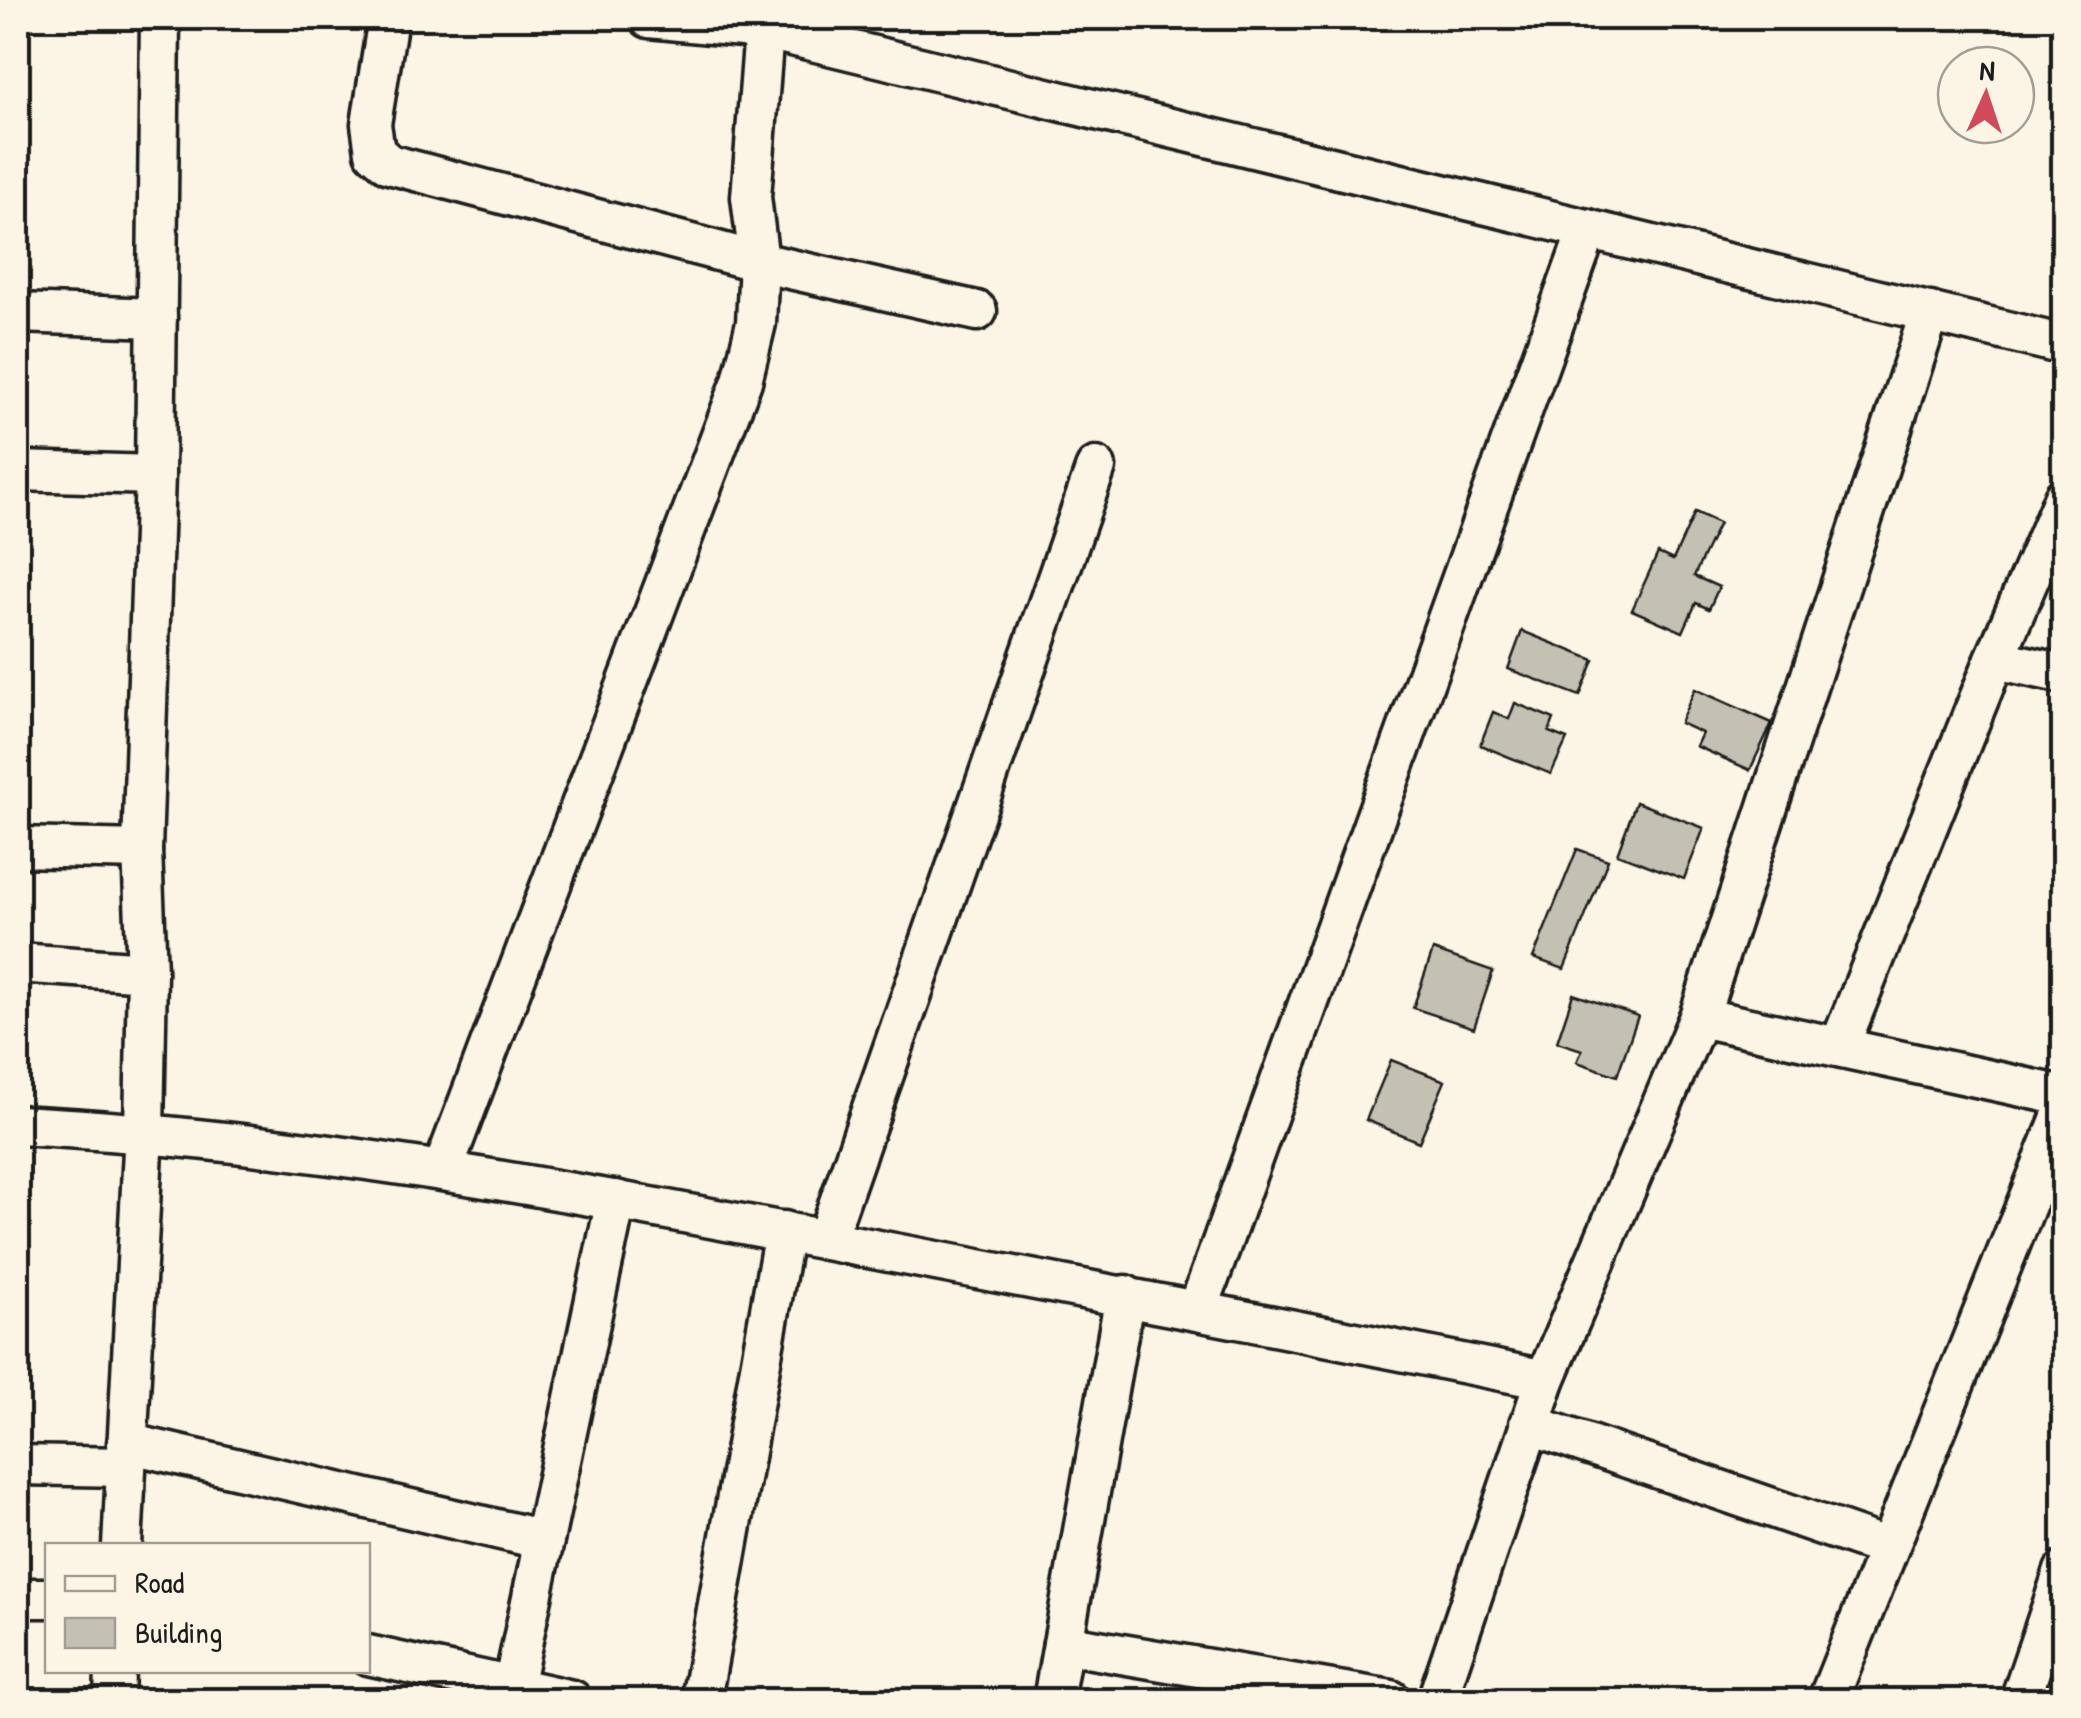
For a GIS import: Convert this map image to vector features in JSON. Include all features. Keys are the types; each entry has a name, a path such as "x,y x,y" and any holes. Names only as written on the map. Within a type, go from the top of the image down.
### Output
{"street":[{"path":"122,1543 144,1132 148,972 142,850 155,475 160,18"},
{"path":"388,18 371,124 375,152 389,164 759,262 977,311"},
{"path":"648,18 764,23 2064,345"},
{"path":"443,1169 742,380 756,323 759,262 751,196 764,23"},
{"path":"1198,1309 1588,230"},
{"path":"1438,1700 1528,1424 1700,1017 1930,312"},
{"path":"18,313 157,318"},
{"path":"826,1240 1096,467"},
{"path":"18,472 155,475"},
{"path":"1839,1047 2064,498"},
{"path":"1995,659 2064,674"},
{"path":"18,847 142,850"},
{"path":"18,963 148,972"},
{"path":"1700,1017 2064,1096"},
{"path":"1828,1700 2064,1110"},
{"path":"18,1125 144,1132 443,1169 1125,1295 1545,1380"},
{"path":"513,1687 616,1200"},
{"path":"701,1700 784,1231"},
{"path":"1053,1700 1125,1295"},
{"path":"1528,1424 1888,1548"},
{"path":"18,1464 127,1455 544,1540"},
{"path":"2020,1700 2064,1571"},
{"path":"18,1598 45,1598"},
{"path":"1063,1644 1391,1700"},
{"path":"370,1654 572,1700"},
{"path":"114,1700 115,1673"}],"building":[{"path":"1695,512 1719,523 1694,576 1719,587 1709,609 1696,603 1683,632 1632,610 1658,553 1673,560"},
{"path":"1522,631 1594,660 1580,696 1508,669"},
{"path":"1695,689 1772,723 1750,770 1696,746 1702,733 1680,723"},
{"path":"1515,703 1554,719 1549,732 1567,739 1551,774 1480,745 1493,712 1509,719"},
{"path":"1636,802 1704,828 1684,879 1617,854"},
{"path":"1577,849 1608,860 1564,969 1533,958"},
{"path":"1433,950 1493,971 1474,1028 1413,1008"},
{"path":"1573,994 1638,1016 1617,1076 1577,1062 1582,1050 1557,1042"},
{"path":"1391,1060 1445,1081 1419,1142 1366,1120"}]}
